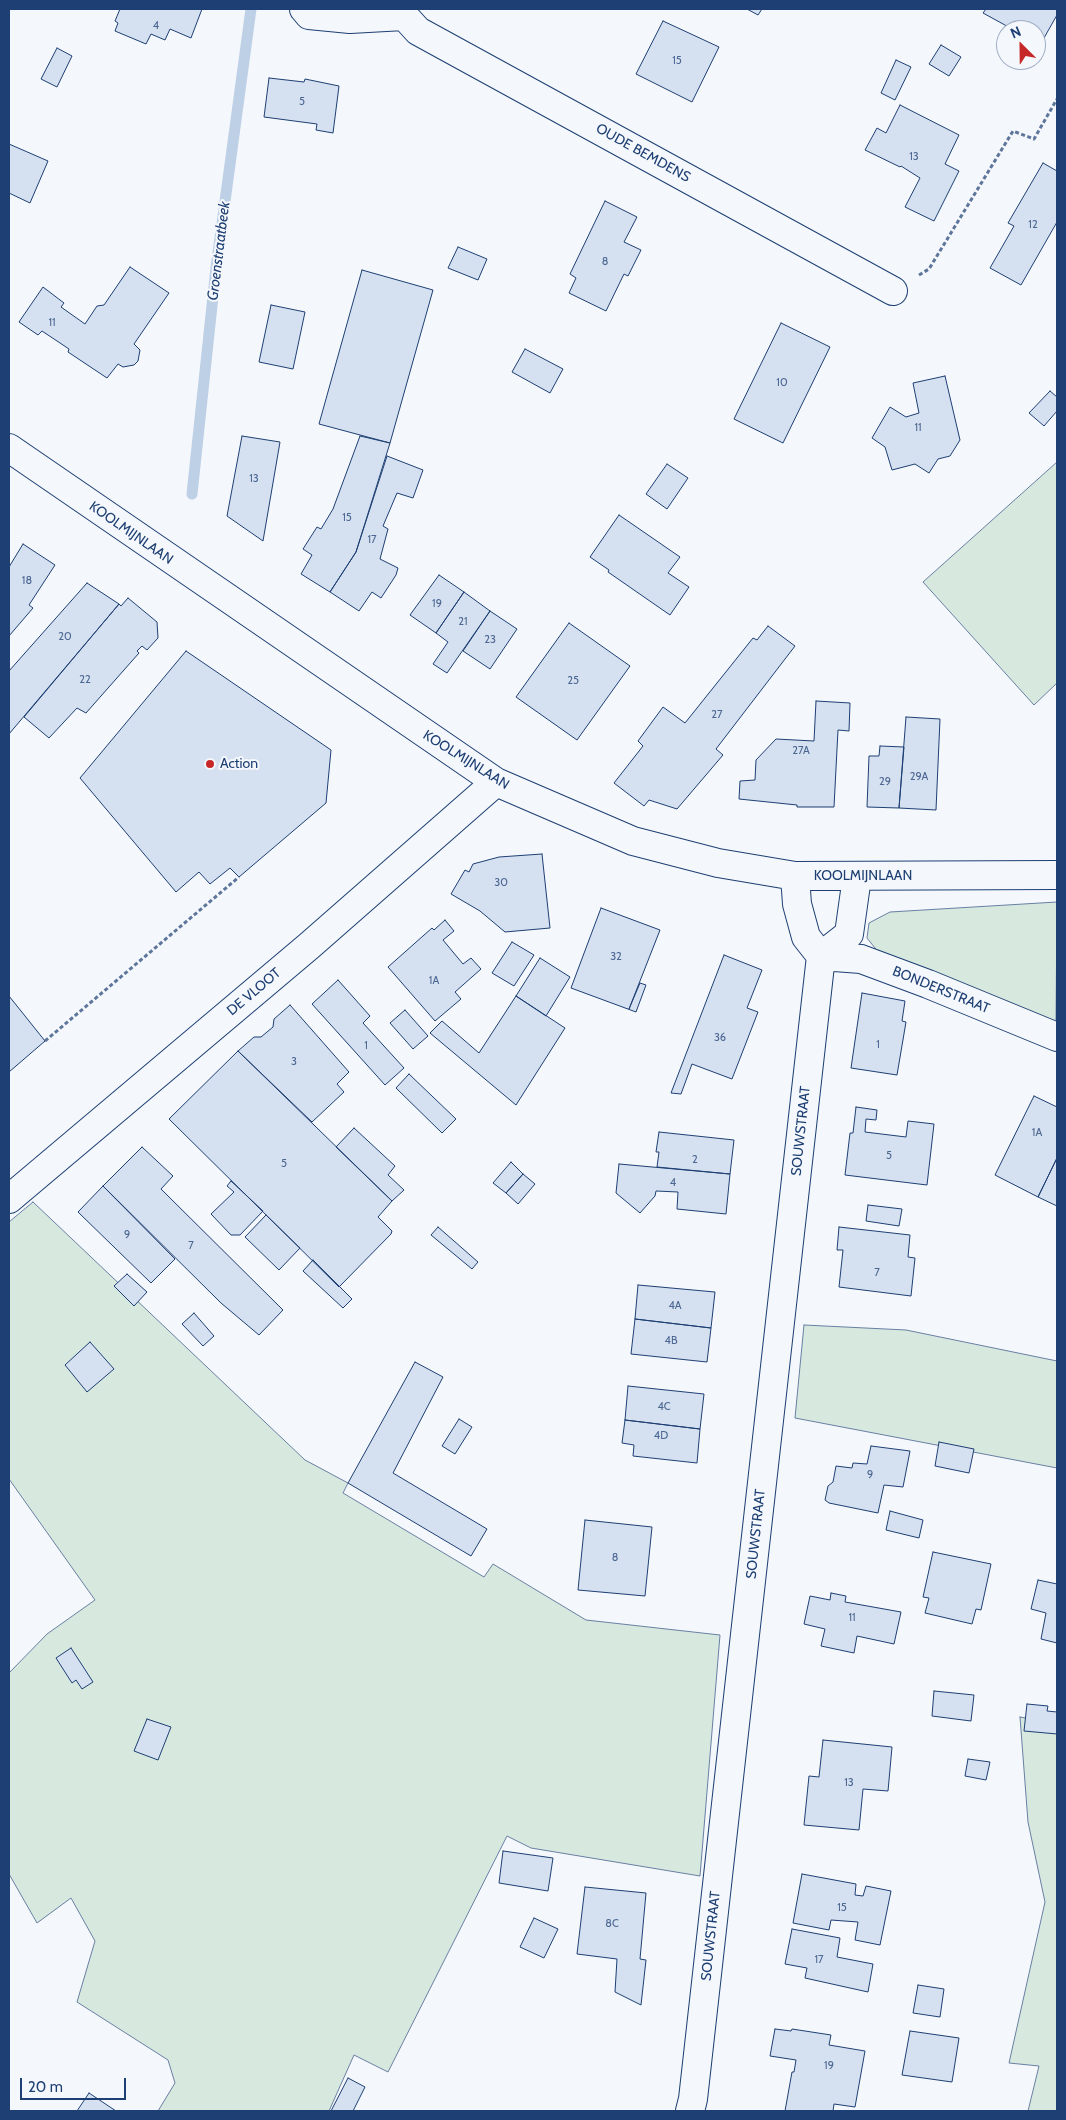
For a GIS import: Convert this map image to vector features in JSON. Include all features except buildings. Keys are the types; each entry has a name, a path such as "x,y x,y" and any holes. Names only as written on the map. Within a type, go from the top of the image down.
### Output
{"street":[{"path":"304,9 309,15 350,19 401,12"},
{"name":"OUDE BEMDENS","path":"401,12 418,31 893,291"},
{"name":"KOOLMIJNLAAN","path":"9,448 496,782 634,841 718,863 795,876 1057,875"},
{"name":"DE VLOOT","path":"9,1198 309,946 496,782"},
{"path":"795,876 797,904 806,937 821,956 849,934 857,877"},
{"name":"BONDERSTRAAT","path":"821,956 861,959 928,984 1057,1038"},
{"name":"SOUWSTRAAT","path":"690,2111 698,2060 821,956"}],"path":[{"path":"893,291 929,269 1013,130 1034,139 1057,99"},
{"path":"45,1041 239,877"}],"shaded area":[{"path":"1057,462 1057,683 1034,705 923,582"},
{"path":"1057,902 1056,1022 879,953 867,938 869,923 890,912"},
{"path":"33,1202 305,1460 348,1483 343,1493 484,1577 493,1564 586,1620 720,1635 700,1876 531,1848 507,1836 388,2072 354,2055 329,2111 158,2111 175,2083 168,2060 77,2002 95,1941 71,1898 37,1923 9,1874 9,1673 47,1634 95,1600 9,1479 9,1222"},
{"path":"804,1325 906,1330 1057,1361 1057,1468 795,1418"},
{"path":"1020,1717 1057,1724 1057,2111 1028,2111 1039,2066 1009,2063 1045,1902 1028,1822"}],"waterway":[{"name":"Groenstraatbeek","path":"192,494 216,268 251,9"}],"place":[{"name":"Action","path":"210,764"}]}
